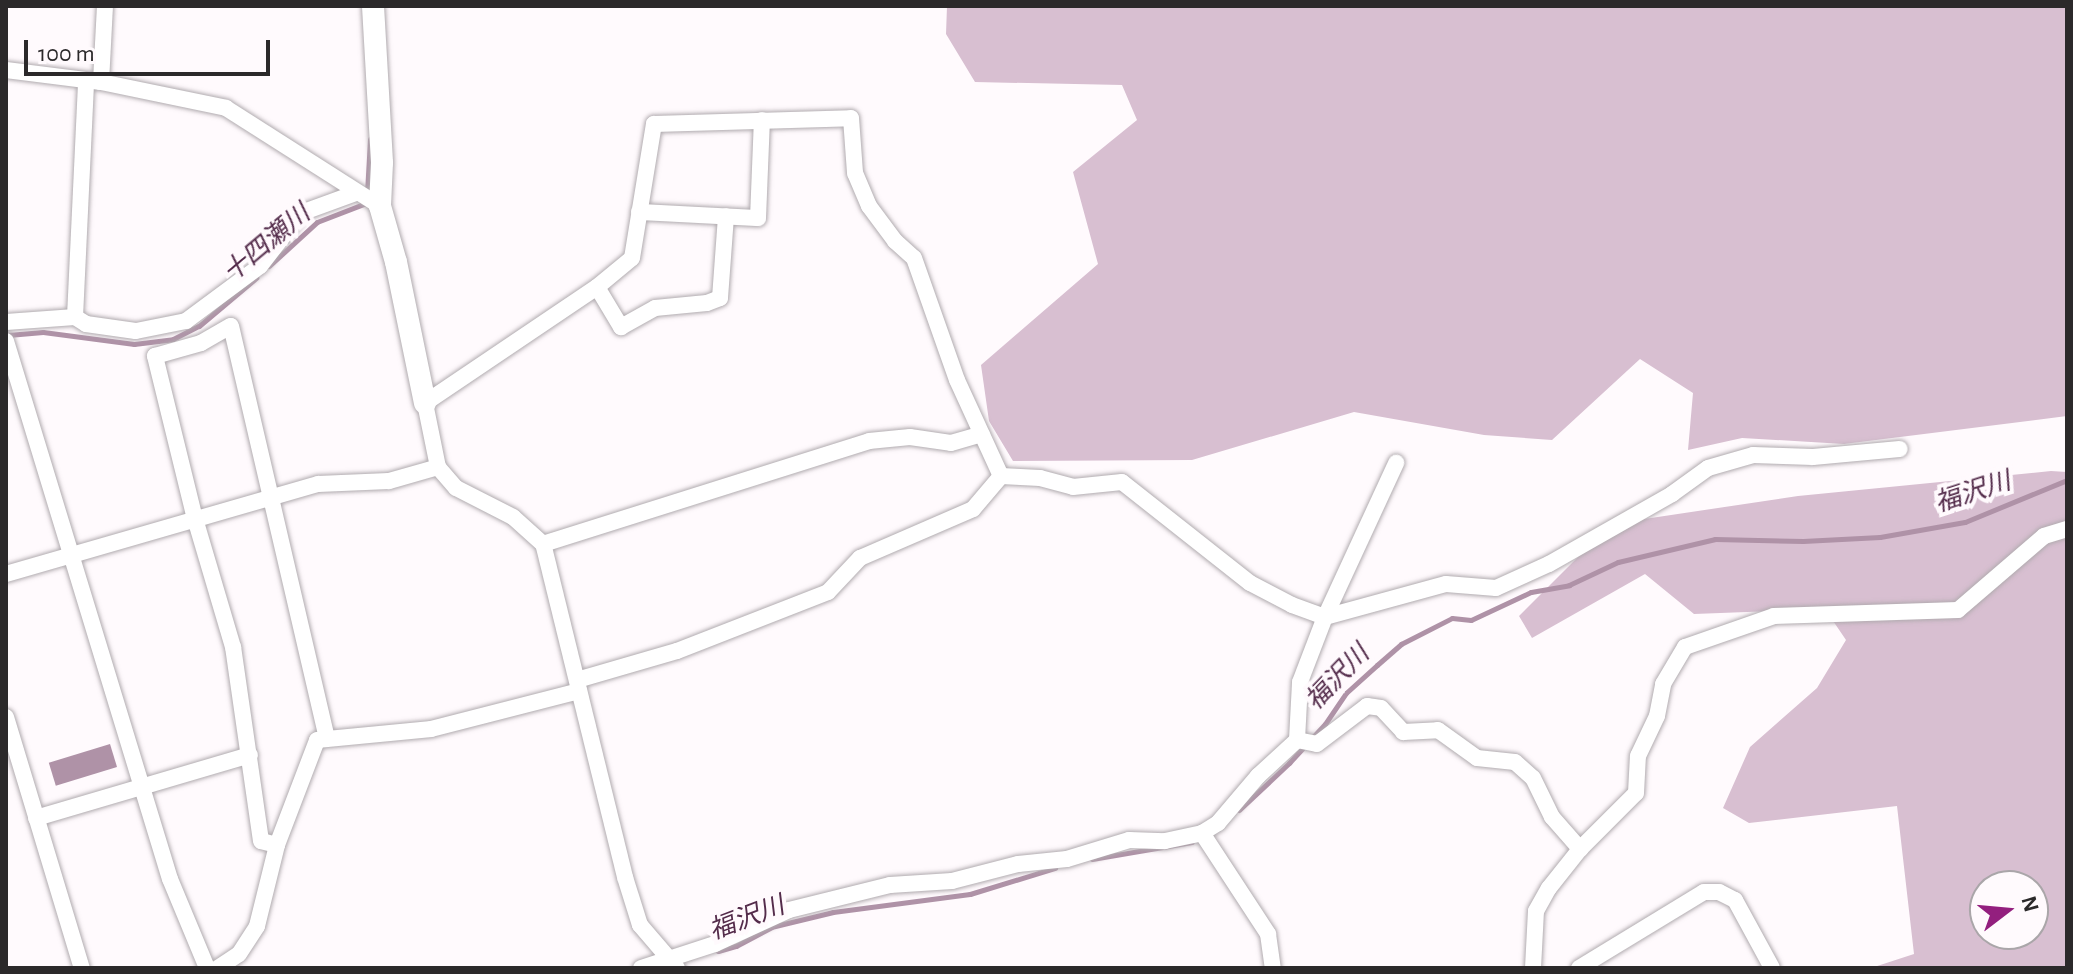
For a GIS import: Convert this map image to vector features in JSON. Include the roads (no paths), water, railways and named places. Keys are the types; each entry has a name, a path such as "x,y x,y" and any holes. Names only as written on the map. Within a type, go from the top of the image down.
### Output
{"street":[{"path":"75,317 94,81 105,6"},
{"path":"373,6 382,163 380,206 396,262 438,467 456,488 513,517 543,544 625,877 640,925 672,963"},
{"path":"6,70 94,81 226,108 380,206"},
{"path":"425,403 597,287 632,258 654,124 851,118 855,173 869,206 895,241 914,258 957,380 1001,476"},
{"path":"639,212 758,218 762,120"},
{"path":"149,342 186,321 260,266 301,213 356,193"},
{"path":"597,287 621,327 655,308 707,303 720,298 726,216"},
{"path":"6,322 75,317 86,324 149,342 201,343 231,326 327,738"},
{"path":"149,342 195,519 233,647 261,841 277,845"},
{"path":"7,346 170,879 207,968"},
{"path":"543,544 869,441 910,437 951,443 982,434"},
{"path":"1001,476 1040,478 1073,487 1122,482 1250,583 1325,617 1446,584 1496,588 1549,564 1672,494 1708,468 1723,463 1753,455 1813,457 1900,449"},
{"path":"641,968 672,963 789,910 890,885 952,881 1018,864 1067,859 1129,840 1165,841 1202,833 1236,806 1258,776 1297,740 1300,682 1325,617 1396,463"},
{"path":"6,574 318,484 389,481 438,467"},
{"path":"218,968 239,954 257,926 277,845 317,740 431,729 578,686 677,651 828,592 860,558 973,509 1001,476"},
{"path":"1533,968 1536,911 1549,888 1580,849 1636,793 1638,756 1657,716 1663,684 1685,647 1774,616 1958,610 2044,536 2067,529"},
{"path":"1297,740 1317,744 1367,706 1381,708 1403,732 1438,730 1477,758 1515,762 1533,778 1552,817 1580,849"},
{"path":"6,717 82,968"},
{"path":"36,818 250,755"},
{"path":"1202,833 1268,934 1273,968"},
{"path":"1579,968 1704,892 1719,892 1735,900 1772,968"}],"waterway":[{"name":"十四瀬川","path":"367,193 370,139"},
{"name":"十四瀬川","path":"269,266 317,222 366,203"},
{"name":"十四瀬川","path":"8,335 43,332 134,344 173,339 199,326 256,278"},
{"name":"福沢川","path":"1239,810 1289,763 1325,724 1346,693 1377,665 1401,644 1452,618 1471,620 1531,592 1569,585 1618,562 1715,539 1803,541 1880,537 1965,522 2067,480"},
{"name":"福沢川","path":"1092,859 1192,842"},
{"name":"福沢川","path":"718,951 736,946 771,927 833,912 970,894 1055,868"}]}
